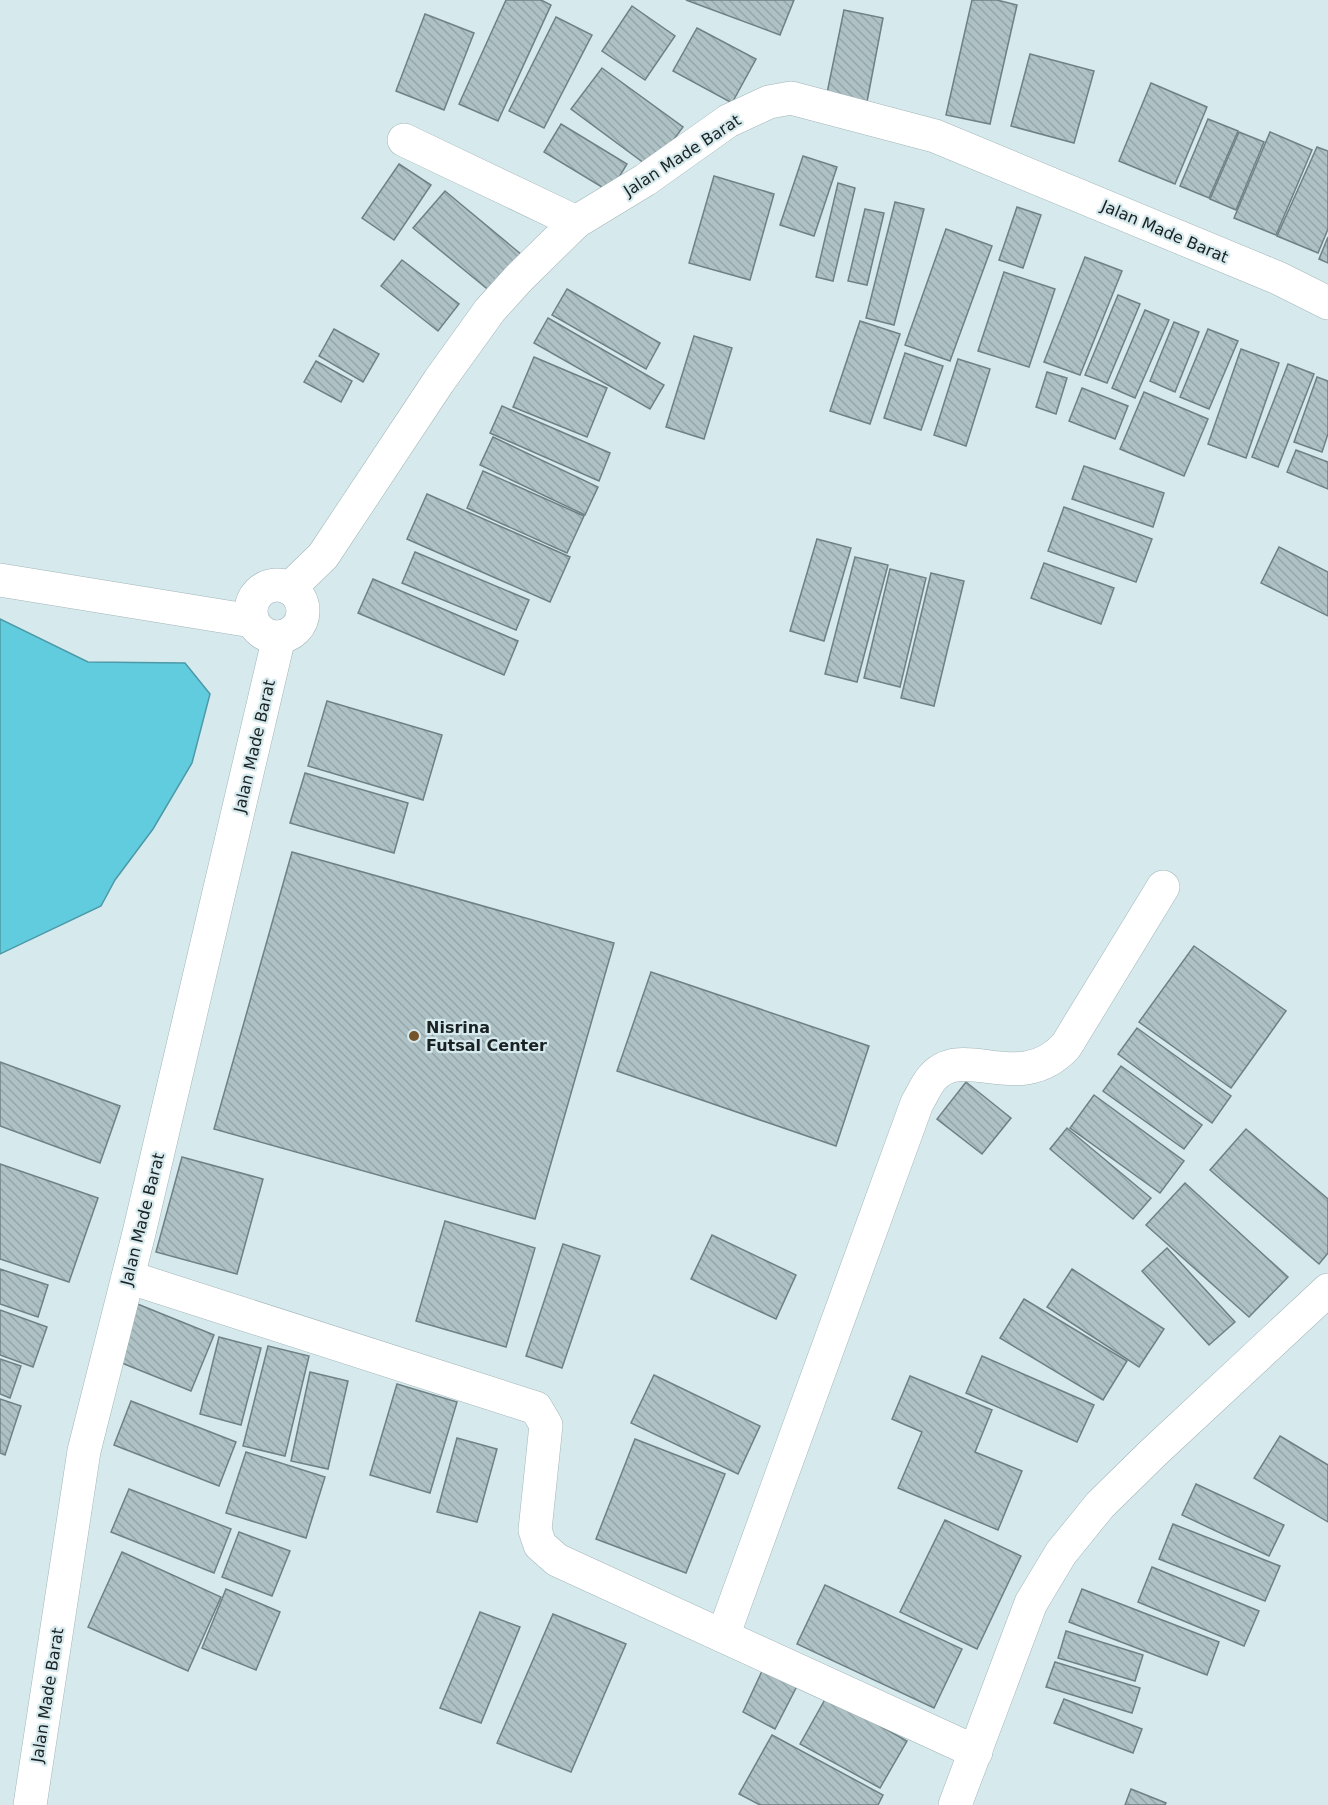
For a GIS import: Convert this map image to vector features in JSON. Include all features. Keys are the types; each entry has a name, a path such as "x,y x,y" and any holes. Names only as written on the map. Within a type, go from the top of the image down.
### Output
{"street":[{"name":"Jalan Made Barat","path":"30,1805 84,1451 128,1277 266,629 289,634 301,621 302,602 290,588 323,556 490,310 576,222 645,180 728,121 769,102 791,98 935,135 1278,278 1328,303"},
{"path":"404,140 576,222"},
{"path":"0,580 266,629"},
{"path":"723,1636 917,1102 933,1077 952,1065 967,1064 1024,1070 1040,1066 1055,1058 1065,1046 1163,887"},
{"path":"128,1277 536,1408 546,1425 534,1514 535,1530 540,1545 557,1560 976,1752"},
{"path":"955,1805 1031,1603 1061,1554 1100,1505 1328,1290"}],"water":[{"path":"0,619 88,662 185,663 210,694 192,763 153,829 115,880 101,906 0,954"}],"building":[{"path":"506,0 541,0 551,5 498,121 459,104"},
{"path":"686,0 794,0 780,35"},
{"path":"972,0 997,0 1017,5 990,124 946,115"},
{"path":"632,6 675,36 645,80 602,51"},
{"path":"844,10 883,18 866,107 826,98"},
{"path":"425,14 474,33 444,110 396,91"},
{"path":"556,17 592,35 544,128 509,111"},
{"path":"697,28 756,59 732,103 673,71"},
{"path":"1030,54 1094,71 1074,143 1011,126"},
{"path":"602,68 683,127 652,169 571,109"},
{"path":"1151,83 1207,107 1175,184 1119,161"},
{"path":"1208,119 1238,131 1209,198 1180,186"},
{"path":"561,124 627,164 610,192 544,152"},
{"path":"1239,132 1264,142 1236,210 1210,199"},
{"path":"1270,132 1312,150 1276,235 1234,218"},
{"path":"1317,147 1328,151 1328,229 1318,253 1277,236"},
{"path":"803,156 837,167 814,236 780,225"},
{"path":"399,164 431,185 394,240 362,218"},
{"path":"714,176 774,194 750,280 689,263"},
{"path":"838,183 855,188 833,281 816,277"},
{"path":"445,191 522,255 491,292 413,228"},
{"path":"895,202 924,209 894,325 866,318"},
{"path":"1017,207 1041,215 1023,268 999,260"},
{"path":"865,209 884,213 867,285 848,281"},
{"path":"946,229 992,246 950,361 905,345"},
{"path":"1328,237 1328,263 1319,259"},
{"path":"1085,257 1122,271 1080,375 1044,362"},
{"path":"402,260 459,304 438,331 381,286"},
{"path":"1004,272 1055,289 1029,367 978,351"},
{"path":"567,289 660,343 646,369 552,315"},
{"path":"1118,295 1140,304 1107,383 1085,375"},
{"path":"1145,310 1169,320 1135,398 1112,388"},
{"path":"548,318 664,385 650,409 534,343"},
{"path":"860,321 900,334 870,424 830,411"},
{"path":"1174,322 1199,332 1175,392 1150,381"},
{"path":"334,329 379,354 363,382 319,356"},
{"path":"1208,329 1238,341 1209,409 1180,397"},
{"path":"694,336 732,348 704,439 666,427"},
{"path":"1241,349 1279,363 1246,458 1208,444"},
{"path":"905,353 943,366 921,430 884,418"},
{"path":"534,357 607,388 587,437 513,407"},
{"path":"958,359 990,369 966,446 934,435"},
{"path":"316,361 352,381 341,402 304,382"},
{"path":"1288,364 1314,374 1278,467 1252,457"},
{"path":"1047,372 1067,378 1056,414 1036,407"},
{"path":"1317,377 1328,381 1328,434 1322,452 1294,442"},
{"path":"1082,388 1128,406 1115,439 1069,421"},
{"path":"1144,392 1208,419 1184,476 1120,449"},
{"path":"502,406 610,453 599,481 490,433"},
{"path":"493,437 598,487 585,515 480,465"},
{"path":"1296,450 1328,462 1328,489 1287,472"},
{"path":"1084,466 1164,493 1153,527 1072,499"},
{"path":"483,471 584,516 567,553 467,508"},
{"path":"427,494 570,557 550,602 407,539"},
{"path":"1064,507 1152,539 1136,582 1048,551"},
{"path":"817,539 851,548 824,641 790,631"},
{"path":"1279,547 1328,572 1328,616 1261,583"},
{"path":"415,552 529,600 516,630 402,583"},
{"path":"855,557 888,565 857,682 825,674"},
{"path":"1044,563 1114,588 1101,624 1031,598"},
{"path":"890,569 926,578 900,687 864,678"},
{"path":"931,573 964,581 934,706 901,698"},
{"path":"373,579 518,641 504,675 358,613"},
{"path":"327,701 442,735 423,800 308,766"},
{"path":"305,773 408,803 394,853 290,823"},
{"name":"Nisrina Futsal Center","path":"292,852 614,943 535,1219 214,1129"},
{"path":"1194,946 1286,1011 1231,1088 1139,1022"},
{"path":"651,972 869,1046 836,1146 617,1071"},
{"path":"1137,1028 1231,1096 1212,1123 1118,1054"},
{"path":"0,1062 120,1106 100,1163 0,1126"},
{"path":"1121,1066 1202,1125 1184,1149 1103,1091"},
{"path":"966,1082 1011,1118 982,1154 937,1119"},
{"path":"1094,1095 1184,1161 1160,1193 1070,1128"},
{"path":"1067,1128 1151,1198 1133,1219 1050,1149"},
{"path":"1246,1129 1328,1199 1328,1253 1319,1264 1210,1170"},
{"path":"182,1157 263,1179 237,1274 156,1252"},
{"path":"0,1164 98,1198 69,1282 0,1259"},
{"path":"1185,1183 1288,1277 1249,1317 1146,1225"},
{"path":"445,1221 535,1248 506,1347 416,1321"},
{"path":"712,1235 796,1275 776,1319 691,1279"},
{"path":"563,1244 600,1256 562,1368 526,1356"},
{"path":"1167,1248 1235,1322 1209,1345 1142,1271"},
{"path":"0,1269 48,1285 38,1317 0,1304"},
{"path":"1072,1269 1164,1329 1139,1367 1047,1307"},
{"path":"1024,1299 1127,1361 1103,1400 1000,1338"},
{"path":"135,1303 214,1335 191,1391 112,1359"},
{"path":"0,1310 47,1327 33,1367 0,1355"},
{"path":"219,1337 261,1348 241,1425 200,1414"},
{"path":"268,1346 309,1356 285,1456 243,1446"},
{"path":"982,1356 1094,1405 1077,1442 966,1393"},
{"path":"0,1359 21,1366 10,1398 0,1394"},
{"path":"310,1372 348,1381 328,1469 291,1461"},
{"path":"654,1375 760,1426 738,1474 631,1423"},
{"path":"910,1376 992,1410 975,1452 1022,1471 998,1530 898,1488 922,1432 892,1419"},
{"path":"397,1384 457,1402 430,1493 370,1475"},
{"path":"0,1399 21,1406 5,1455 0,1453"},
{"path":"131,1401 236,1442 219,1486 114,1445"},
{"path":"1280,1436 1328,1465 1328,1522 1254,1478"},
{"path":"457,1438 497,1449 477,1522 437,1512"},
{"path":"635,1439 725,1474 686,1573 596,1539"},
{"path":"246,1452 325,1477 306,1538 226,1513"},
{"path":"1196,1484 1284,1525 1269,1556 1182,1515"},
{"path":"129,1489 231,1529 214,1573 111,1532"},
{"path":"945,1520 1021,1556 977,1649 900,1612"},
{"path":"1173,1524 1280,1566 1265,1601 1159,1559"},
{"path":"239,1532 290,1551 272,1596 222,1577"},
{"path":"122,1552 221,1597 188,1671 88,1627"},
{"path":"1152,1567 1259,1611 1244,1646 1138,1602"},
{"path":"825,1585 962,1649 934,1708 797,1644"},
{"path":"226,1589 280,1612 256,1670 202,1648"},
{"path":"1082,1589 1219,1642 1207,1675 1069,1622"},
{"path":"480,1612 520,1627 481,1723 440,1708"},
{"path":"553,1614 626,1644 571,1772 497,1743"},
{"path":"1066,1631 1143,1655 1135,1681 1058,1658"},
{"path":"1055,1662 1140,1688 1132,1713 1046,1687"},
{"path":"763,1669 797,1686 775,1729 743,1712"},
{"path":"827,1696 907,1741 880,1788 800,1744"},
{"path":"1064,1699 1142,1729 1133,1753 1054,1723"},
{"path":"772,1735 883,1795 878,1805 760,1805 739,1794"},
{"path":"1131,1789 1166,1803 1165,1805 1125,1805"}],"place":[{"name":"Nisrina Futsal Center","path":"414,1036"}]}
